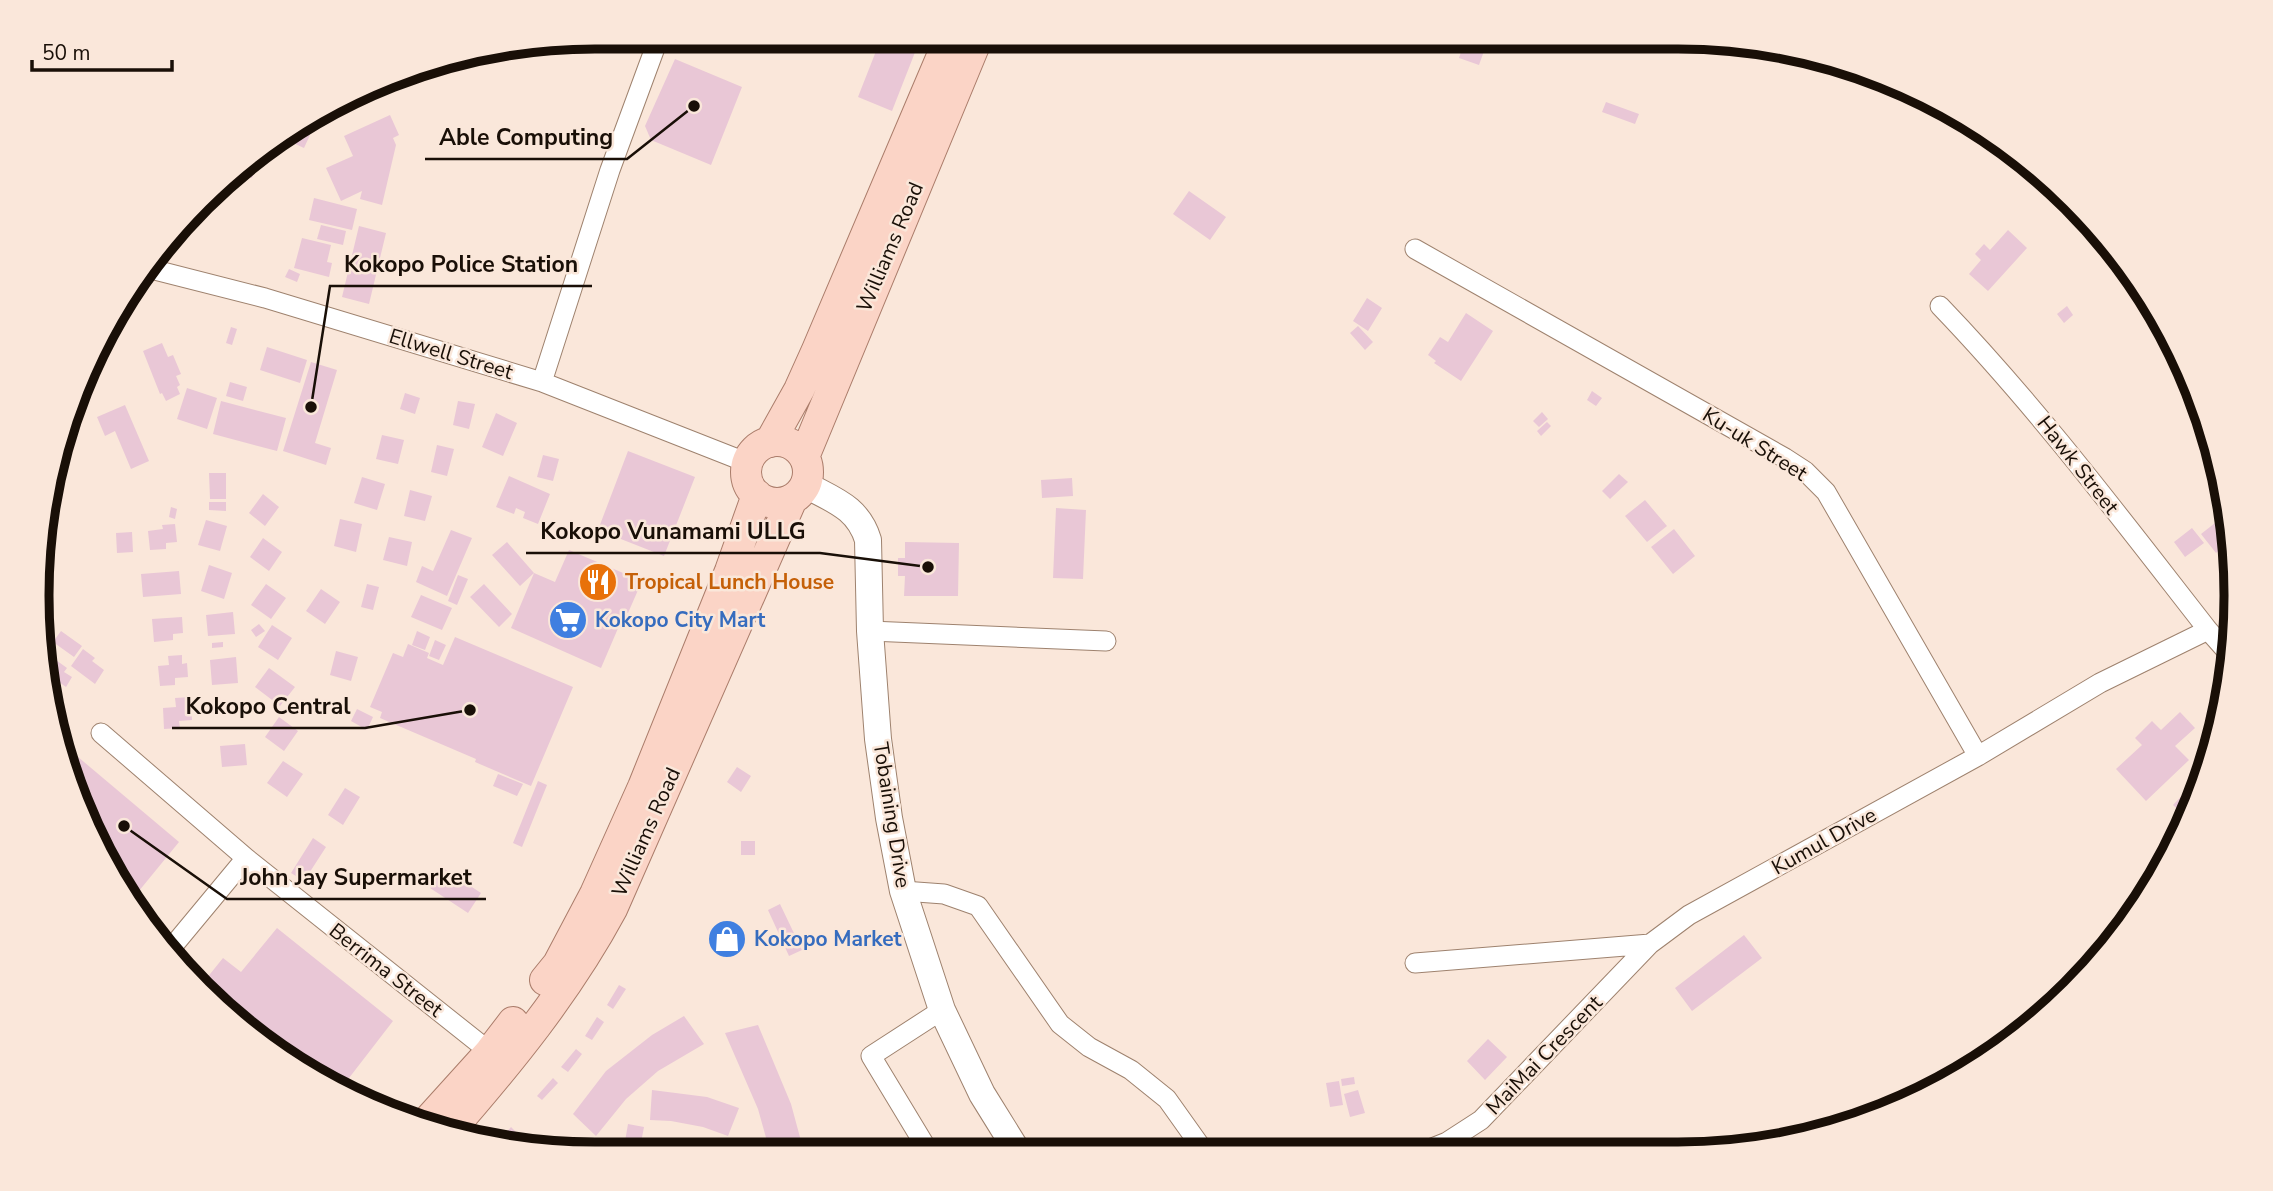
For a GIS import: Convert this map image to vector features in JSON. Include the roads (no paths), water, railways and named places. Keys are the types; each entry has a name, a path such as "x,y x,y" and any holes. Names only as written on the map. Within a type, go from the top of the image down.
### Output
{"main road":[{"name":"Williams Road","path":"748,463 752,453 770,442 799,390 945,49"},
{"name":"Williams Road","path":"456,1123 501,1072 572,978 612,909 801,480 973,49"},
{"path":"748,463 747,481 757,495 767,502 780,503 801,480 795,447 783,441 770,442"},
{"name":"Williams Road","path":"432,1117 490,1052 558,964 600,884 648,775 730,571 757,495"}],"street":[{"path":"542,382 610,170 655,49"},
{"name":"Ku-uk Street","path":"1415,249 1805,471 1826,492 1978,756"},
{"name":"Ellwell Street","path":"157,270 265,298 542,382 748,463"},
{"name":"Hawk Street","path":"1940,306 2048,425 2221,646"},
{"name":"Tobaining Drive","path":"801,480 850,510 864,527 869,547 870,631 880,752 903,891 942,1010 982,1094 1012,1142"},
{"path":"870,631 1106,641"},
{"name":"Kumul Drive","path":"1650,944 1689,915 1978,756 2100,683 2208,631"},
{"name":"Berrima Street","path":"100,733 246,858 490,1052"},
{"path":"175,943 246,858"},
{"path":"903,891 944,894 978,906 1060,1024 1090,1047 1131,1070 1167,1099 1198,1142"},
{"path":"1415,963 1650,944"},
{"name":"MaiMai Crescent","path":"1447,1142 1481,1120 1650,944"},
{"path":"923,1142 871,1056 942,1010"}],"place":[{"name":"Able Computing","path":"694,106"},
{"name":"Kokopo Police Station","path":"311,407"},
{"name":"Kokopo Vunamami ULLG","path":"928,567"},
{"name":"Tropical Lunch House","path":"598,582"},
{"name":"Kokopo City Mart","path":"568,620"},
{"name":"Kokopo Central","path":"470,710"},
{"name":"John Jay Supermarket","path":"124,826"},
{"name":"Kokopo Market","path":"727,939"}]}
